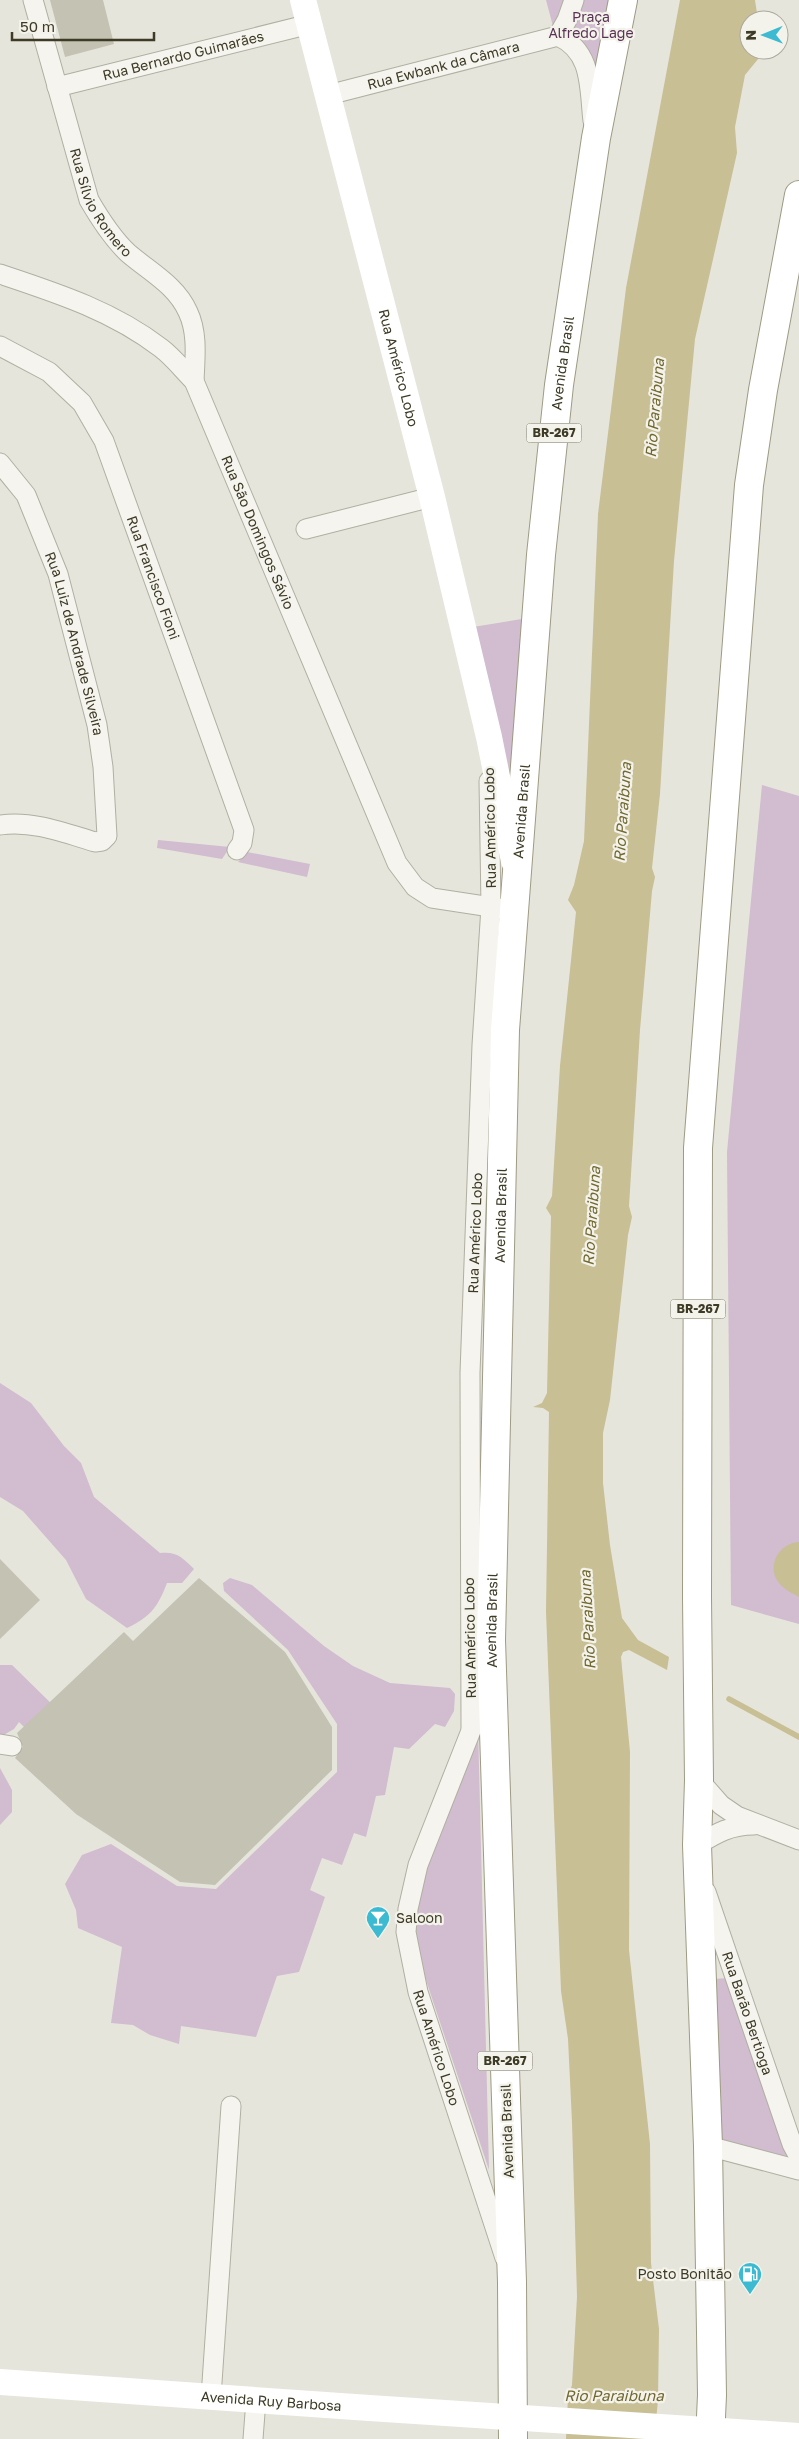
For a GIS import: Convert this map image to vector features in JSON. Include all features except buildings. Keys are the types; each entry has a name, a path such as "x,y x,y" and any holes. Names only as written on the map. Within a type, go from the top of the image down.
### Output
{"highway":[{"name":"Avenida Brasil","path":"513,2429 512,2282 491,1682 505,1030 502,909 515,870 541,555 559,385 596,138 623,0"},
{"name":"BR-267","path":"710,2434 712,2395 708,2146 697,1856 699,1780 697,1597 698,1148 749,485 762,390 799,195"}],"main road":[{"name":"Rua Américo Lobo","path":"306,12 432,497 489,738 515,870"},
{"name":"Avenida Ruy Barbosa","path":"0,2382 256,2400 513,2429 543,2420 678,2428 710,2434"},
{"path":"710,2434 799,2436"}],"street":[{"name":"Rua Sílvio Romero","path":"33,0 89,200 105,227 128,252 170,285 189,312 195,340 194,381"},
{"path":"574,0 567,20 558,36 571,42 587,69 596,138"},
{"name":"Rua Bernardo Guimarães","path":"57,87 306,12"},
{"name":"Rua Ewbank da Câmara","path":"328,94 558,36"},
{"name":"Rua São Domingos Sávio","path":"0,274 65,296 124,322 163,349 194,381 397,863 415,887 432,898 502,909"},
{"name":"Rua Francisco Fioni","path":"0,346 49,372 82,404 104,441 244,830 244,837 237,850"},
{"name":"Rua Luiz de Andrade Silveira","path":"0,463 26,495 58,574 97,725 103,767 107,836 102,841 95,842 41,827 13,823 0,825"},
{"path":"306,529 432,497"},
{"name":"Rua Américo Lobo","path":"472,1728 469,1518 472,1287 483,1037 502,909 489,738"},
{"name":"Rua Américo Lobo","path":"491,1682 418,1865 408,1909 406,1932 418,1992 512,2282"},
{"path":"699,1780 721,1805 737,1816 757,1826 799,1840"},
{"path":"697,1856 722,1829 736,1825 757,1826"},
{"name":"Rua Barão Bertioga","path":"697,1856 744,2006 792,2144 799,2157"},
{"path":"212,2397 231,2106"},
{"path":"708,2146 799,2170"},
{"path":"253,2439 256,2400"}],"green space":[{"name":"Praça Alfredo Lage","path":"546,0 573,0 554,30"},
{"name":"Praça Alfredo Lage","path":"576,0 617,0 596,126 571,40 569,22"},
{"path":"528,618 514,792 473,627"},
{"path":"762,785 799,796 799,1624 731,1605 727,1152"},
{"path":"158,840 230,847 222,859 157,848"},
{"path":"247,852 310,864 307,877 238,862"},
{"path":"0,1383 31,1403 64,1446 81,1463 94,1497 160,1553 175,1554 194,1569 182,1583 167,1583 156,1605 142,1620 127,1628 86,1599 66,1560 23,1511 0,1497"},
{"path":"230,1578 252,1585 324,1646 353,1666 390,1683 450,1688 455,1694 454,1711 445,1727 435,1724 409,1749 394,1747 385,1795 376,1796 366,1837 354,1833 342,1865 322,1858 310,1890 325,1897 299,1972 277,1976 256,2037 181,2026 179,2044 150,2035 133,2025 111,2023 122,1947 78,1928 76,1910 65,1884 82,1855 111,1844 177,1886 216,1889 337,1772 337,1724 288,1650 224,1591 223,1583"},
{"path":"0,1665 12,1665 63,1715 35,1738 19,1722 14,1729 0,1737"},
{"path":"478,1727 489,2170 422,1968 416,1942 415,1923 422,1876"},
{"path":"0,1768 12,1790 12,1812 0,1825"},
{"path":"728,1978 789,2157 719,2140 714,1979"}],"water":[{"name":"Rio Paraibuna","path":"680,0 755,0 756,10 739,10 739,60 757,60 745,75 735,127 737,153 695,339 674,561 660,794 652,868 655,877 652,891 640,1030 629,1206 632,1217 628,1235 610,1400 603,1433 603,1483 610,1545 622,1618 638,1640 669,1657 667,1670 629,1650 623,1652 621,1657 630,1752 629,1950 650,2144 651,2263 659,2329 658,2401 654,2439 566,2439 568,2397 572,2385 577,2297 572,2122 568,2039 561,1991 546,1612 549,1412 543,1408 533,1407 542,1403 547,1393 551,1216 546,1208 552,1196 560,1066 576,912 568,900 574,885 584,841 598,514 626,288"},
{"path":"799,1542 799,1597 779,1583 775,1576 774,1563 780,1551 792,1543"}],"waterway":[{"path":"729,1699 799,1737"}],"place":[{"name":"Saloon","path":"378,1939"},
{"name":"Posto Bonitão","path":"750,2295"}]}
